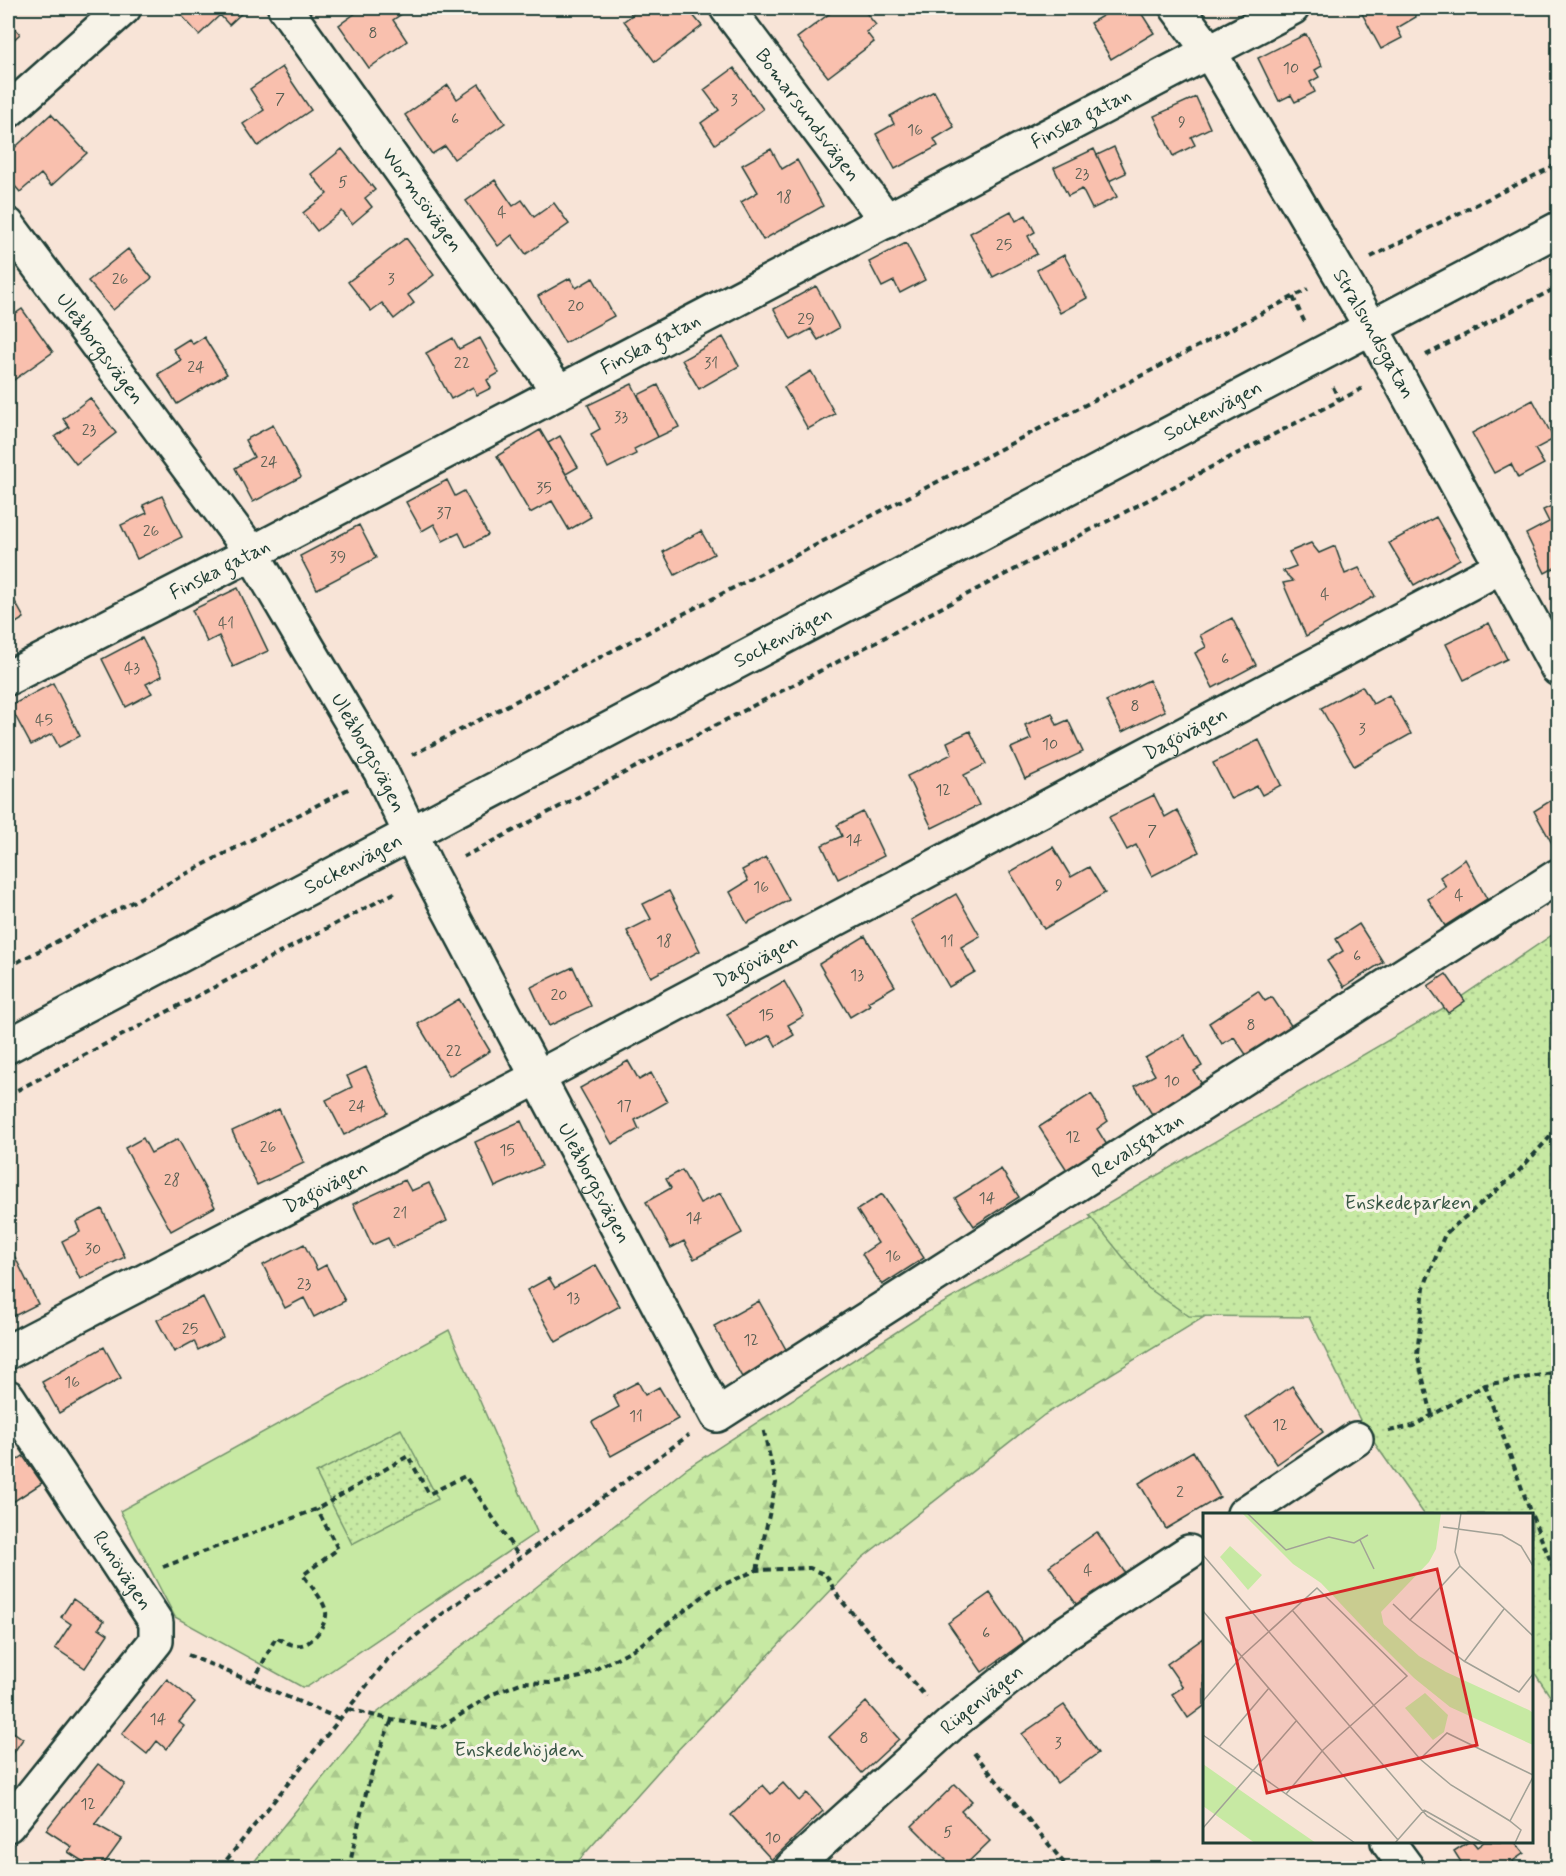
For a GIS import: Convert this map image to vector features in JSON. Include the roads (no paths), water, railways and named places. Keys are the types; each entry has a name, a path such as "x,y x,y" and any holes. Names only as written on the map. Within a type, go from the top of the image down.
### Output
{"street":[{"path":"8,111 124,8"},
{"name":"Wormsövägen","path":"285,8 559,393"},
{"name":"Bomarsundsvägen","path":"727,8 886,221"},
{"name":"Stralsundsgatan","path":"1177,8 1209,51 1371,327 1558,669"},
{"name":"Finska gatan","path":"8,678 559,393 1292,8"},
{"name":"Uleåborgsvägen","path":"8,225 252,553 381,772 430,874 717,1415"},
{"name":"Sockenvägen","path":"8,1046 1558,228"},
{"name":"Dagövägen","path":"8,1352 538,1077 1502,566"},
{"name":"Revalsgatan","path":"717,1415 1558,876"},
{"name":"Runövägen","path":"8,1397 156,1622 156,1641 8,1825"},
{"path":"1247,1513 1356,1439"},
{"name":"Rügenvägen","path":"792,1869 951,1724 1064,1634 1199,1556"},
{"path":"1389,1843 1407,1869"}],"park label":[{"name":"Enskedeparken","path":"1408,1203"},
{"name":"Enskedehöjden","path":"519,1750"}]}
